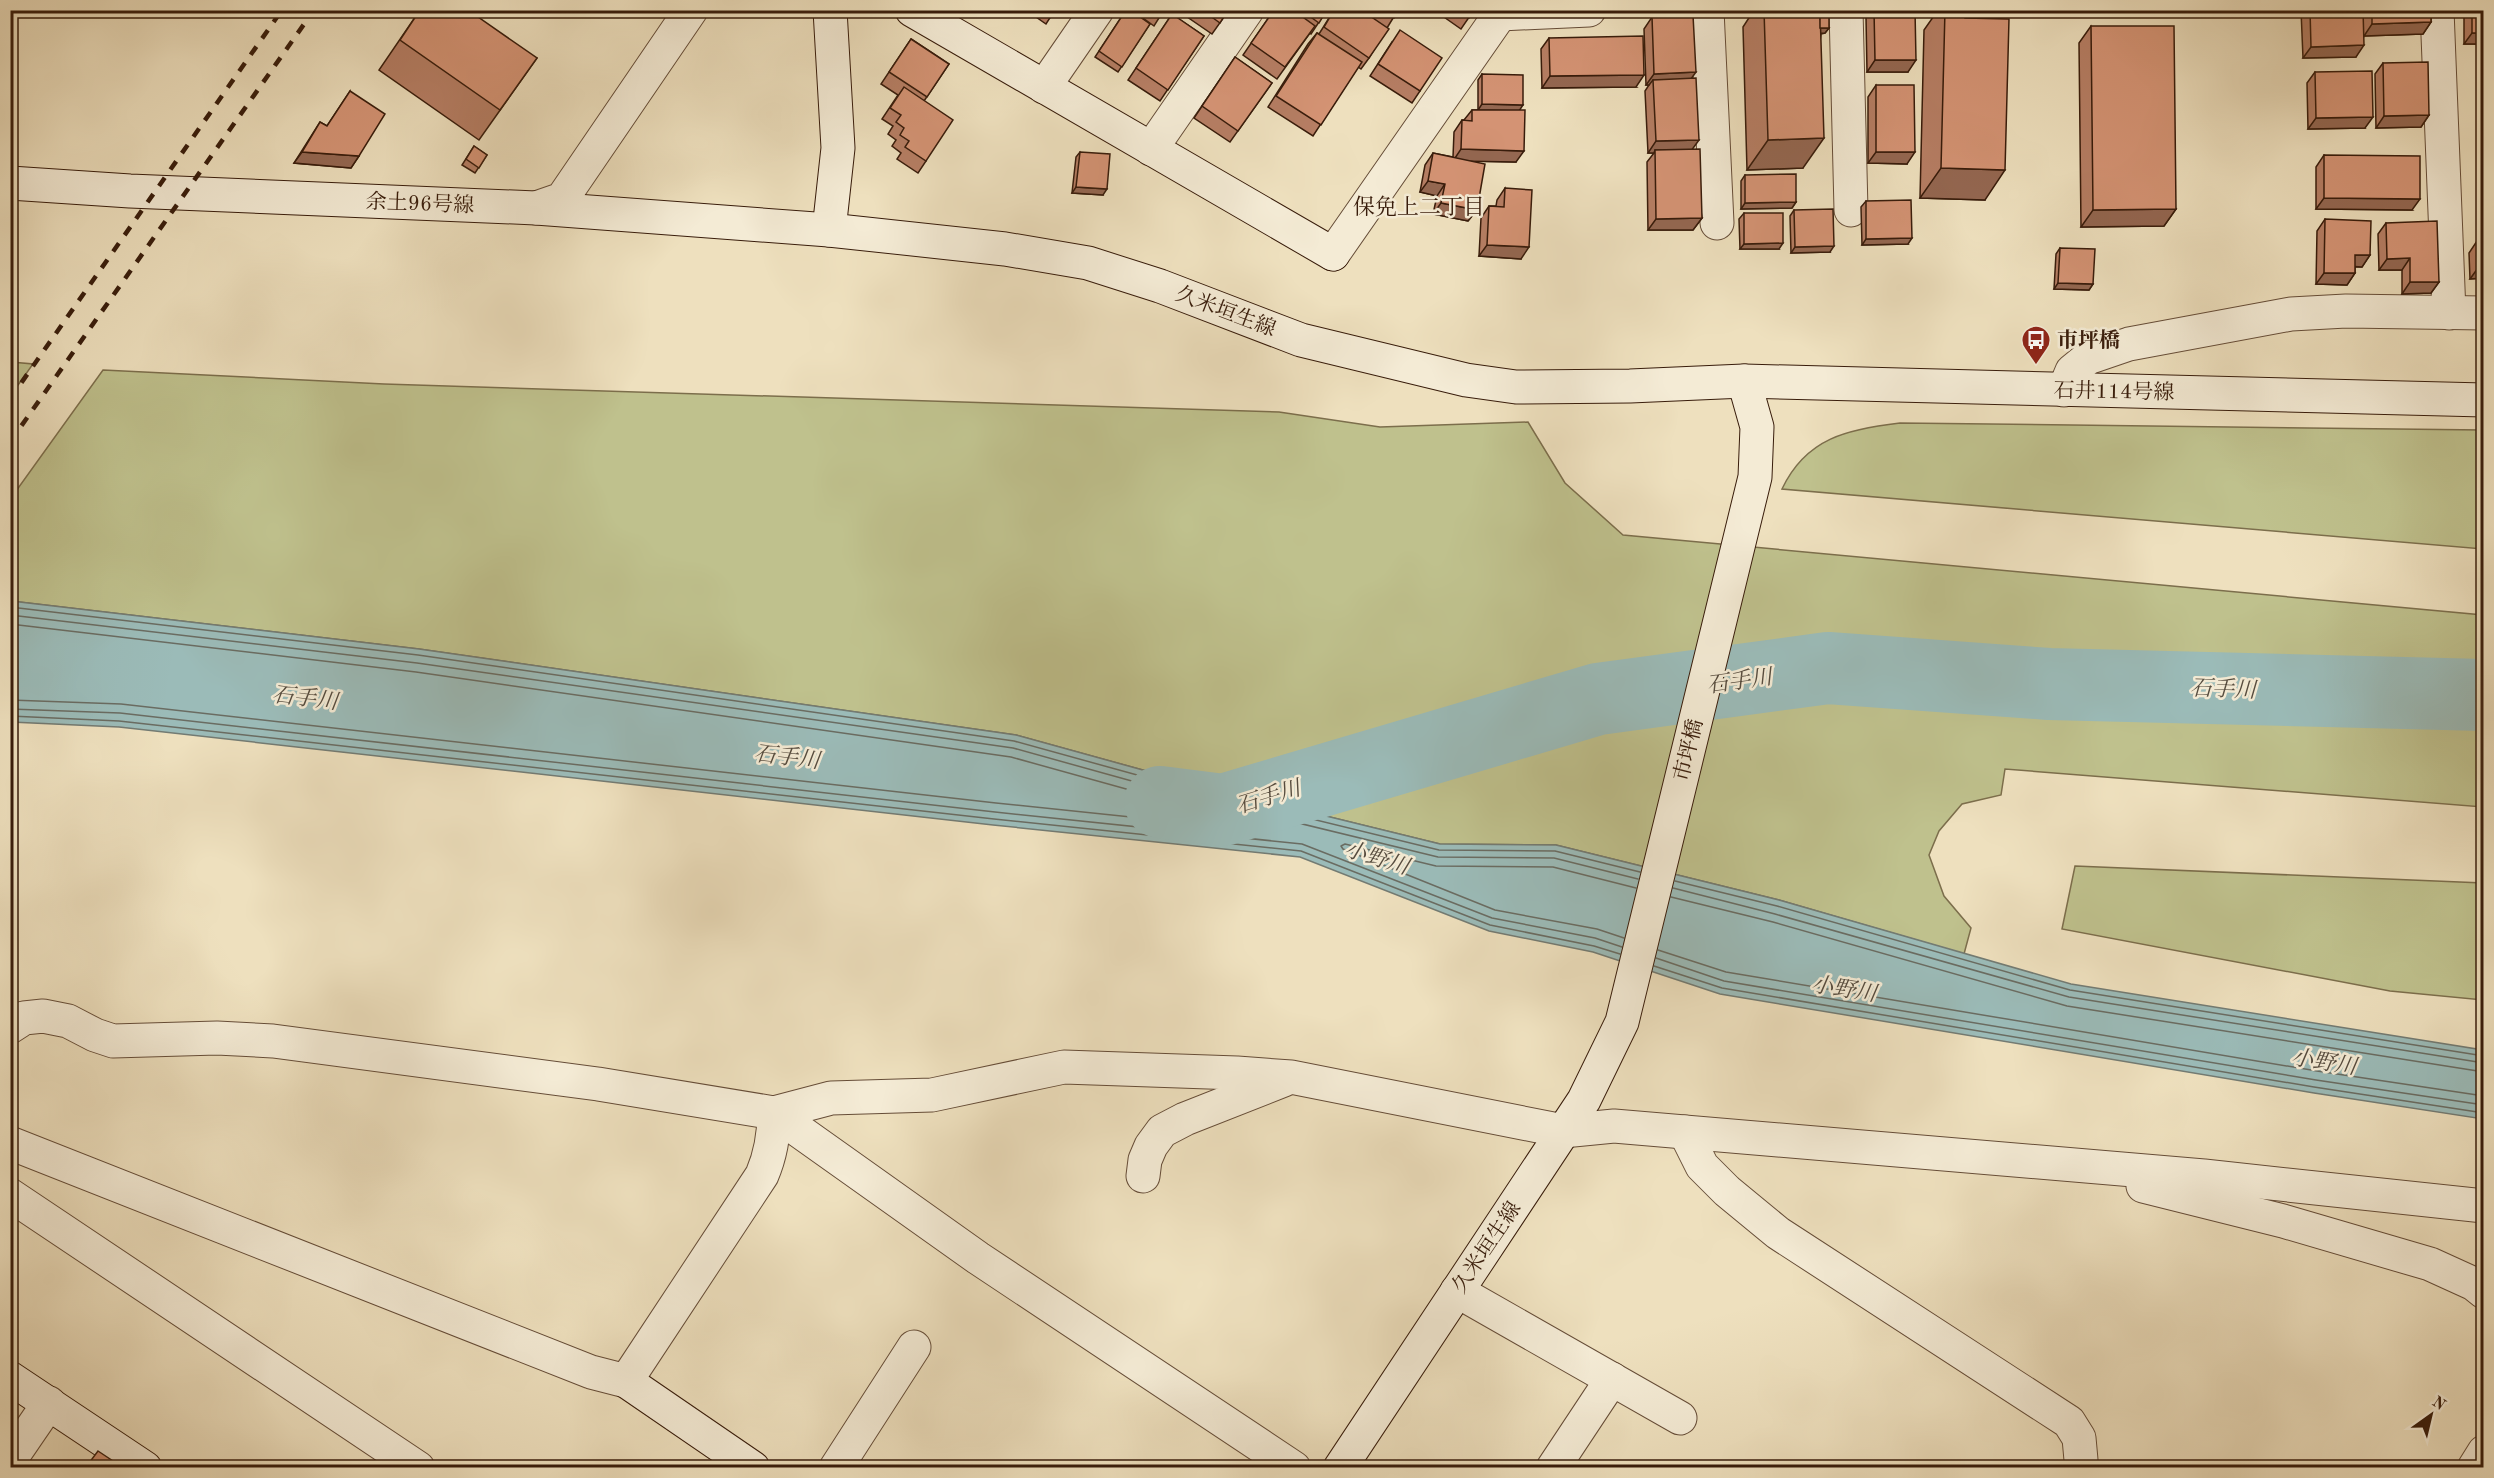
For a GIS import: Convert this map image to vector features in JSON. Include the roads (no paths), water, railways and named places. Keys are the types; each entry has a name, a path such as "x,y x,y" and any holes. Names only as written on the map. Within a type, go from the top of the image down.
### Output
{"street":[{"path":"536,208 562,199 691,10"},
{"path":"830,10 838,148 830,230"},
{"path":"1044,87 1097,10"},
{"path":"1151,149 1247,10"},
{"path":"929,15 1044,87 1333,254 1501,12 1589,10"},
{"path":"1707,10 1717,223"},
{"path":"1846,10 1851,210"},
{"path":"2437,10 2449,313"},
{"name":"余土96号線","path":"10,183 199,194 536,208 830,230"},
{"name":"久米垣生線","path":"830,230 1005,249 1089,263 1161,286 1301,340 1466,380 1516,387 1630,387 1744,381"},
{"path":"2064,390 2072,371 2088,358 2129,344 2291,314 2346,311 2484,314"},
{"name":"石井114号線","path":"1744,381 2484,400"},
{"name":"市坪橋","path":"1622,1022 1755,477 1756,427 1744,381"},
{"path":"10,1027 24,1018 43,1016 68,1021 95,1035 113,1041 217,1038 273,1041 598,1084 774,1113 831,1098 932,1095 1064,1067 1237,1073 1291,1077 1563,1131 1614,1126 2204,1176 2484,1206"},
{"name":"久米垣生線","path":"1340,1467 1563,1131 1597,1075 1622,1022"},
{"path":"1143,1176 1145,1160 1151,1146 1162,1131 1185,1119 1291,1077"},
{"path":"626,1381 762,1175 771,1154 774,1113"},
{"path":"774,1113 978,1258 1294,1467"},
{"path":"1685,1132 1702,1166 1727,1191 1778,1233 2069,1422 2079,1438 2081,1465"},
{"path":"10,1143 591,1372 626,1381 753,1467"},
{"path":"2103,1169 2154,1190 2283,1221 2430,1264 2474,1284 2484,1292"},
{"path":"10,1196 399,1462"},
{"path":"1457,1291 1680,1418"},
{"path":"836,1467 914,1347"},
{"path":"10,1378 145,1467"},
{"path":"1553,1467 1612,1379"},
{"path":"10,1460 49,1403"},
{"path":"2474,1467 2484,1452"}],"water":[{"name":"小野川","path":"11,601 419,649 1016,735 1179,780 1440,844 1556,845 1779,900 2071,984 2483,1050 2483,1119 1720,994 1593,952 1489,931 1300,857 119,727 11,722"}],"waterway":[{"name":"石手川","path":"1160,802 1223,810 1598,699 1828,668 2049,684 2484,695"}],"railway":[{"path":"10,399 282,10"},
{"path":"10,442 314,10"}],"place":[{"name":"市坪橋","path":"2036,366"}],"district":[{"name":"保免上二丁目","path":"1419,206"}]}
